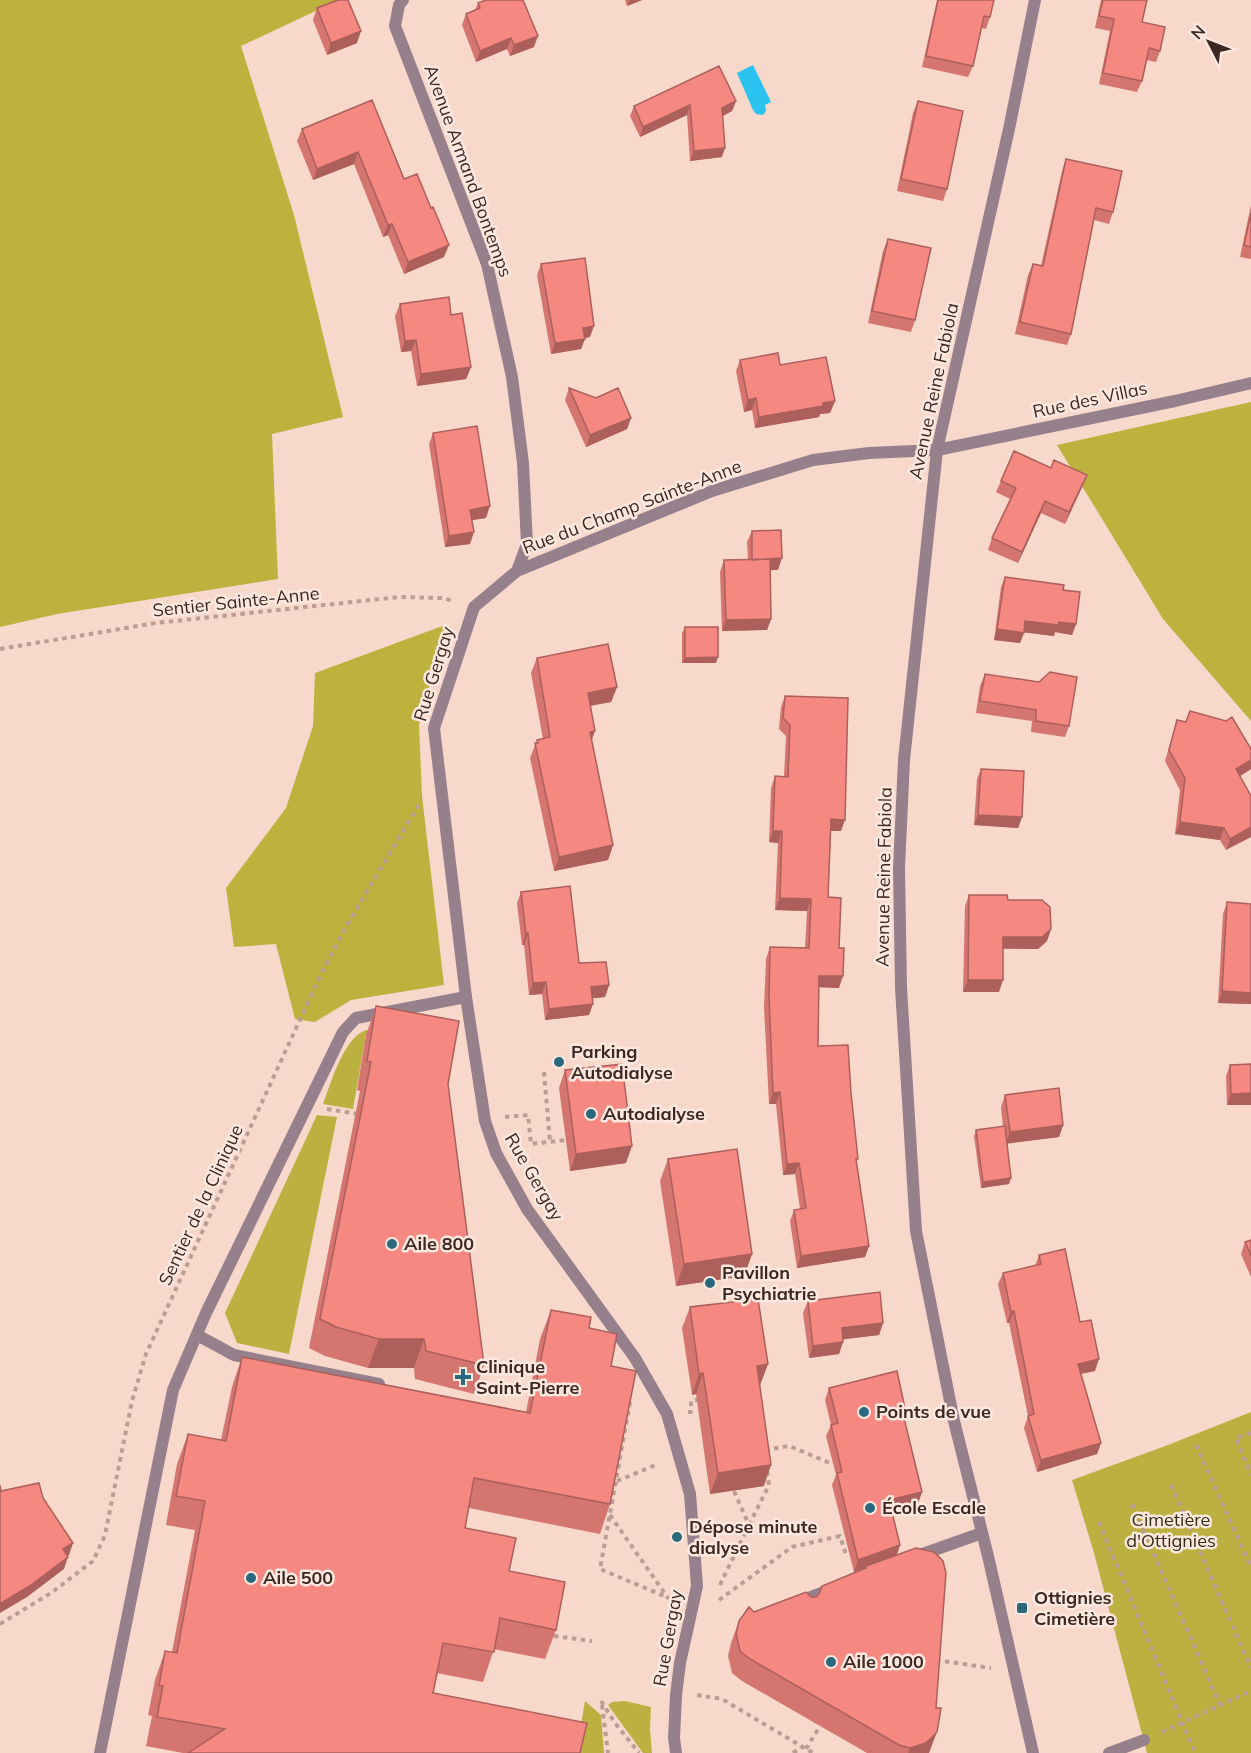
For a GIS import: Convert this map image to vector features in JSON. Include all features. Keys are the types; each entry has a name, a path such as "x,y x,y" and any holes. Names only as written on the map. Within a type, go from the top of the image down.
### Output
{"street":[{"name":"Avenue Armand Bontemps","path":"403,0 399,5 395,26 487,264 512,377 523,463 527,544 517,571"},
{"name":"Avenue Reine Fabiola","path":"1033,1753 954,1421 916,1231 901,988 899,868 904,760 937,450 1009,129 1035,0"},
{"name":"Rue des Villas","path":"937,450 1251,383"},
{"name":"Rue du Champ Sainte-Anne","path":"517,571 712,491 813,460 869,453 937,450"},
{"path":"474,607 517,571"},
{"name":"Rue Gergay","path":"474,607 434,728 466,997 485,1121 496,1153 528,1209 635,1358 667,1414 690,1494 697,1586 680,1663 674,1738 676,1753"},
{"path":"100,1753 173,1390 197,1335 343,1032 356,1018 466,997"},
{"path":"197,1335 234,1355 379,1384"},
{"path":"908,1560 982,1533"},
{"path":"805,1611 808,1598 842,1585"},
{"path":"1109,1753 1144,1740"}],"path":[{"name":"Sentier Sainte-Anne","path":"0,648 156,623 399,597 442,598 474,607"},
{"name":"Sentier de la Clinique","path":"0,1624 51,1593 93,1561 105,1535 132,1401 146,1354 321,974 348,923 426,794 441,787"},
{"path":"544,1072 550,1142"},
{"path":"337,1111 366,1115"},
{"path":"512,1116 528,1115 531,1144 566,1140"},
{"path":"610,1515 669,1598 600,1569 631,1397"},
{"path":"692,1412 691,1401 708,1397"},
{"path":"1251,1433 1236,1438 1251,1475"},
{"path":"718,1588 769,1485 763,1439"},
{"path":"1196,1445 1251,1567"},
{"path":"765,1450 789,1446 830,1463 839,1460"},
{"path":"616,1482 658,1464"},
{"path":"1171,1485 1251,1668"},
{"path":"734,1491 749,1525"},
{"path":"1132,1504 1220,1705"},
{"path":"1099,1522 1195,1753"},
{"path":"718,1594 719,1600 792,1547 840,1536 846,1555"},
{"path":"554,1636 592,1641"},
{"path":"933,1659 991,1668"},
{"path":"1144,1740 1251,1691"},
{"path":"696,1695 722,1699 813,1753"},
{"path":"608,1753 601,1701 639,1753"},
{"path":"793,1753 804,1748 820,1726"}],"green space":[{"path":"387,1028 366,1035 353,1109 323,1104 339,1063 350,1043 364,1031"},
{"path":"317,1115 337,1117 289,1354 237,1343 225,1313"},
{"name":"Cimetière d'Ottignies","path":"1251,1412 1251,1753 1147,1753 1094,1553 1072,1480"},
{"path":"585,1701 601,1715 604,1753 576,1753"},
{"path":"625,1701 651,1707 652,1753 643,1753 608,1705 612,1702"}],"shaded area":[{"path":"0,0 339,0 241,46 294,215 343,417 272,434 278,579 57,614 0,627"},
{"path":"1251,402 1251,721 1163,619 1057,445"},
{"path":"445,625 419,725 422,796 444,985 351,1000 315,1022 295,1019 276,944 234,947 226,888 286,808 313,726 315,673"}],"water":[{"path":"753,65 771,102 765,105 766,111 763,115 756,114 753,110 737,73"}],"building":[{"path":"338,0 348,0 361,31 331,43 317,8"},
{"path":"486,0 523,0 538,36 514,45 511,38 480,51 466,14 480,8 478,3"},
{"path":"938,0 994,0 990,17 984,16 973,66 926,56"},
{"path":"1103,0 1147,0 1142,22 1165,27 1160,51 1149,48 1142,81 1103,73 1114,19 1099,16"},
{"path":"719,66 736,101 722,108 725,148 694,151 690,105 643,127 634,106"},
{"path":"372,100 404,179 417,174 449,245 408,262 392,224 388,225 358,152 317,169 302,129"},
{"path":"918,101 963,111 947,189 901,179"},
{"path":"1066,159 1122,171 1113,212 1096,208 1071,334 1020,322 1033,264 1043,266"},
{"path":"1251,213 1251,247 1244,245"},
{"path":"888,239 931,248 915,320 872,311"},
{"path":"585,258 594,326 583,328 585,339 555,343 541,264"},
{"path":"449,297 451,315 462,313 471,367 421,374 416,340 405,341 400,304"},
{"path":"778,353 780,365 826,357 835,401 823,403 823,406 759,417 756,398 748,400 740,360"},
{"path":"569,388 596,398 618,388 631,418 590,435"},
{"path":"477,426 490,506 470,510 474,532 449,536 433,433"},
{"path":"1014,451 1051,468 1054,460 1087,475 1069,512 1045,501 1022,552 992,538 1016,488 1001,481"},
{"path":"781,530 782,558 752,560 752,531"},
{"path":"770,559 771,619 726,620 724,560"},
{"path":"1005,577 1064,585 1063,590 1080,592 1076,624 1059,622 1058,625 1025,621 1024,633 997,629"},
{"path":"685,627 718,627 718,657 685,658"},
{"path":"608,644 617,687 588,693 595,731 590,732 613,845 559,857 535,743 538,743 537,740 550,737 537,658"},
{"path":"1050,672 1077,677 1069,726 1036,721 1036,710 980,701 985,674 1039,682"},
{"path":"785,696 848,698 845,820 831,819 828,897 841,898 839,948 844,948 843,976 819,976 818,1046 848,1045 858,1159 856,1159 869,1246 801,1256 794,1210 806,1208 799,1163 787,1164 780,1092 773,1093 769,997 770,947 809,948 811,899 780,898 782,831 773,831 775,776 788,777 790,725 783,718"},
{"path":"1190,711 1226,721 1232,717 1251,749 1251,760 1236,769 1251,796 1251,827 1230,839 1224,828 1180,822 1185,778 1169,750 1177,720 1186,722"},
{"path":"981,769 1024,771 1022,817 978,815"},
{"path":"570,886 579,963 606,962 609,985 591,987 593,1004 549,1009 546,982 533,983 521,892"},
{"path":"969,895 1007,895 1008,900 1042,900 1050,907 1051,929 1042,937 1003,937 1003,980 968,980"},
{"path":"1227,902 1251,904 1251,993 1222,991"},
{"name":"Aile 800","path":"376,1006 459,1021 448,1084 484,1365 426,1351 424,1339 379,1339 336,1327 320,1319 371,1062 367,1061"},
{"name":"Autodialyse","path":"622,1064 632,1146 576,1154 565,1070"},
{"path":"1251,1064 1251,1093 1231,1094 1230,1065"},
{"path":"1059,1088 1063,1125 1010,1132 1005,1095"},
{"path":"1005,1126 1011,1178 983,1182 976,1130"},
{"path":"737,1149 752,1254 684,1264 668,1159"},
{"path":"1251,1240 1251,1255 1245,1242"},
{"path":"1065,1249 1080,1322 1091,1320 1099,1359 1078,1364 1101,1443 1041,1460 1028,1416 1034,1414 1014,1311 1011,1312 1003,1273 1041,1264 1039,1255"},
{"path":"880,1292 883,1323 842,1328 843,1342 813,1346 808,1301"},
{"path":"758,1299 768,1364 757,1366 771,1465 718,1473 703,1373 699,1374 690,1307"},
{"path":"551,1310 591,1317 589,1328 617,1334 611,1366 636,1371 610,1504 474,1478 465,1528 516,1538 509,1571 565,1582 556,1630 500,1618 494,1652 443,1643 433,1693 587,1723 580,1753 188,1753 225,1729 157,1717 163,1686 159,1686 165,1651 177,1653 205,1501 176,1496 188,1434 226,1441 242,1357 530,1413"},
{"path":"897,1371 906,1413 903,1414 922,1492 889,1500 900,1545 858,1560 837,1473 842,1472 831,1425 838,1423 829,1388"},
{"path":"39,1483 43,1498 73,1543 63,1549 68,1557 31,1585 0,1604 0,1485 1,1491"},
{"name":"Aile 1000","path":"916,1548 934,1552 943,1561 946,1573 936,1708 941,1708 937,1732 926,1743 910,1748 899,1745 740,1651 736,1634 739,1621 749,1607 754,1612 806,1592 811,1597 816,1597 822,1586 866,1568 866,1566"}],"place":[{"name":"Parking Autodialyse","path":"559,1062"},
{"name":"Autodialyse","path":"591,1114"},
{"name":"Aile 800","path":"392,1244"},
{"name":"Pavillon Psychiatrie","path":"710,1283"},
{"name":"Clinique Saint-Pierre","path":"463,1377"},
{"name":"Points de vue","path":"864,1412"},
{"name":"École Escale","path":"870,1508"},
{"name":"Dépose minute dialyse","path":"677,1537"},
{"name":"Aile 500","path":"251,1578"},
{"name":"Ottignies Cimetière","path":"1022,1608"},
{"name":"Aile 1000","path":"831,1662"}]}
